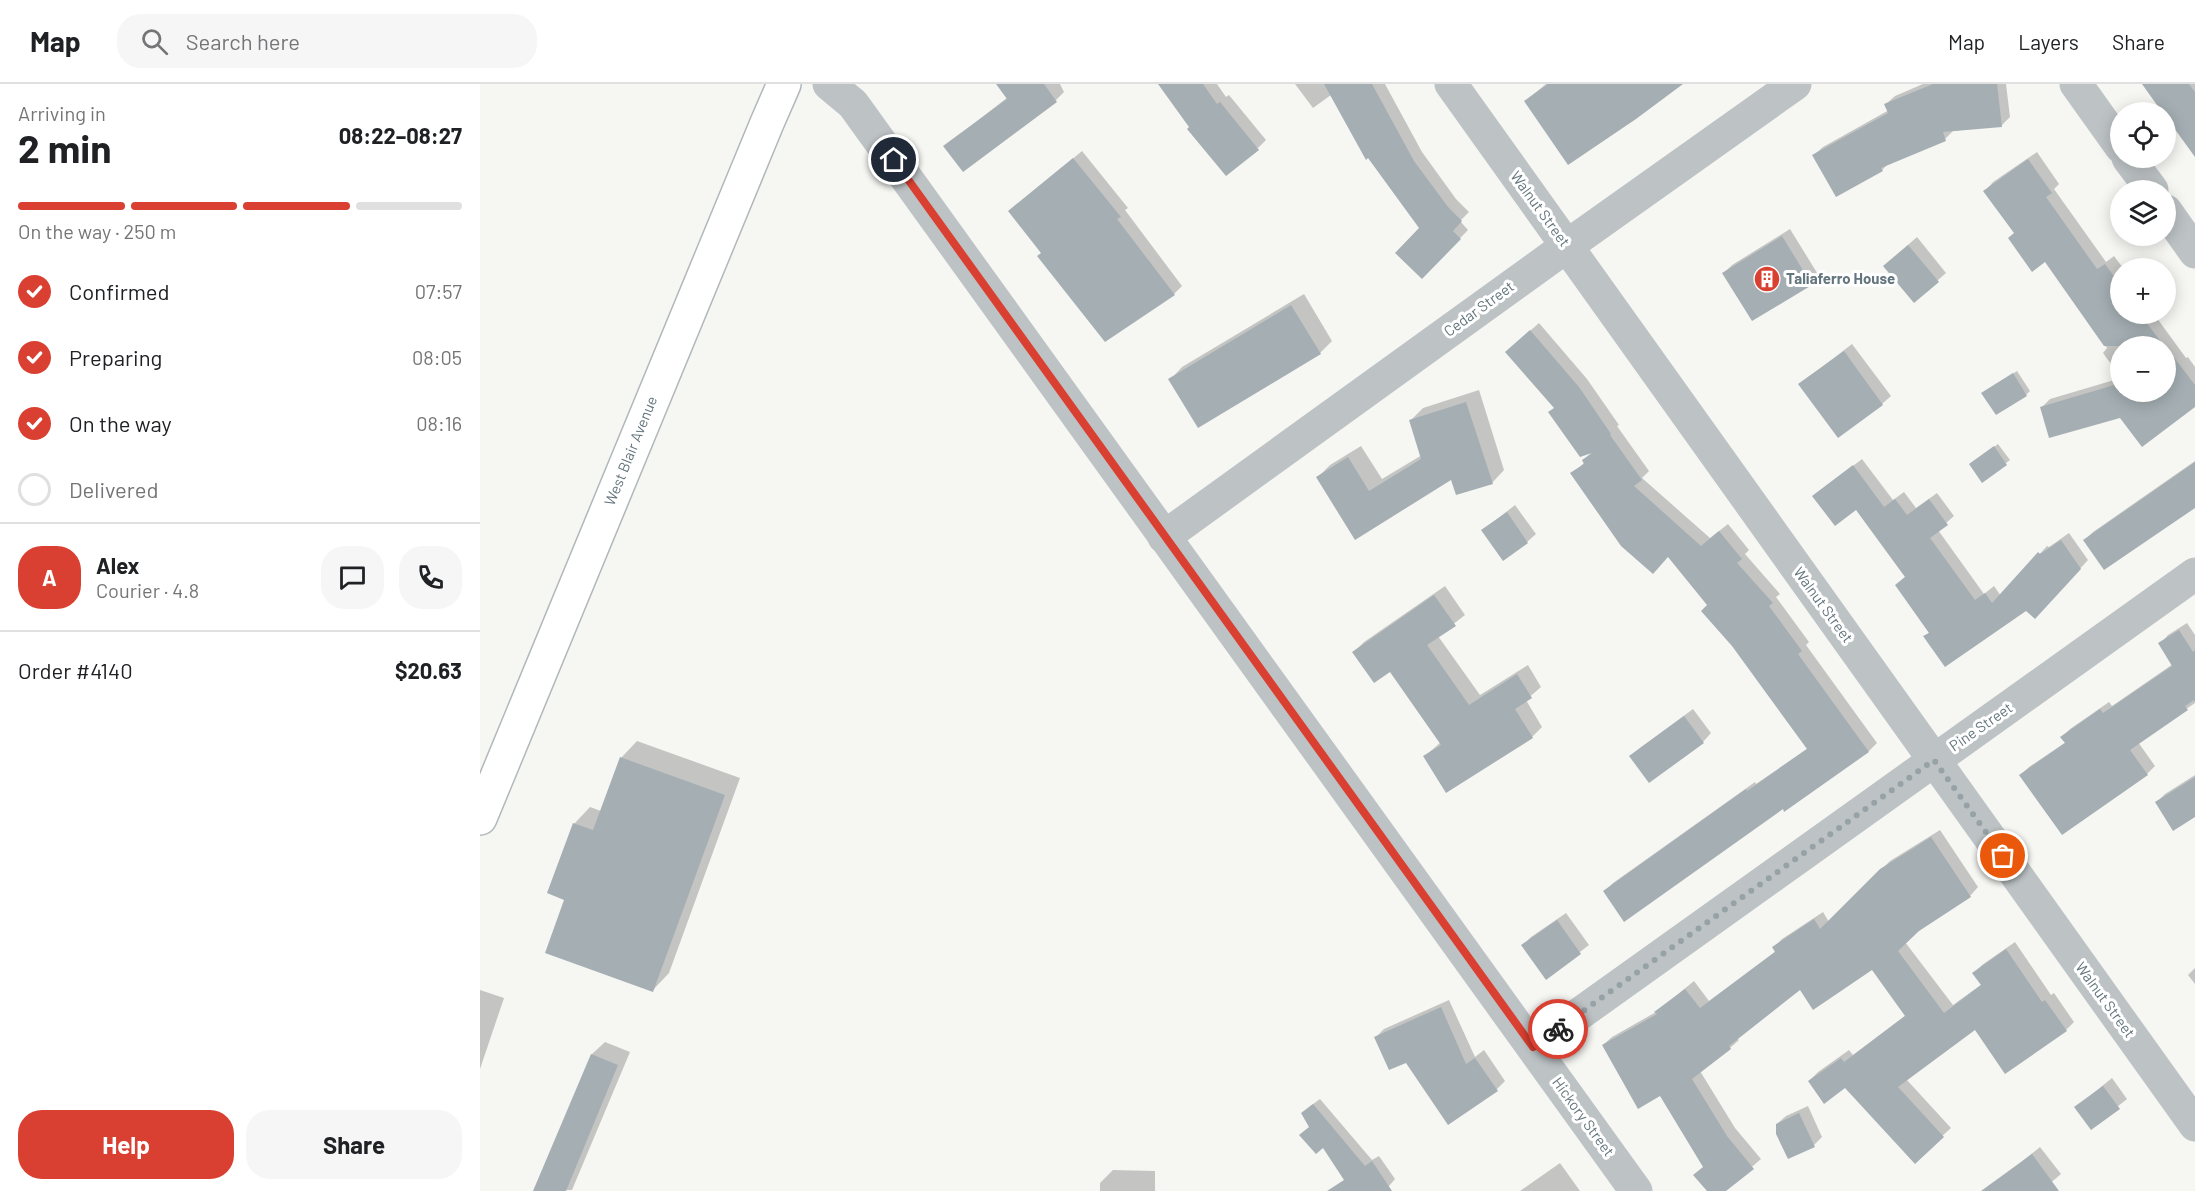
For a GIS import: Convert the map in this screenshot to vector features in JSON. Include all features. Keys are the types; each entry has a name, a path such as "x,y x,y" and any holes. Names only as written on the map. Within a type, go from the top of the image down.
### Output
{"main road":[{"name":"West Blair Avenue","path":"480,818 784,84"}],"street":[{"name":"Hickory Street","path":"829,84 853,104 1636,1191"},
{"name":"Walnut Street","path":"1451,84 2195,1125"},
{"name":"Cedar Street","path":"1164,537 1796,84"},
{"path":"2076,84 2110,132"},
{"path":"2176,225 2195,252"},
{"name":"Pine Street","path":"1533,1047 2195,574"}],"building":[{"path":"996,84 1044,84 1057,102 963,172 943,146 1007,99"},
{"path":"1158,84 1203,84 1217,104 1220,102 1259,150 1226,176 1187,129 1189,127"},
{"path":"1324,84 1372,84 1414,161 1448,207 1462,221 1453,231 1461,239 1422,279 1395,253 1419,228 1368,158 1366,160"},
{"path":"1548,84 1683,84 1568,165 1524,101"},
{"path":"1933,84 1997,84 2002,127 1943,132 1946,141 1881,168 1883,171 1836,197 1812,155 1888,113 1884,104"},
{"path":"2142,84 2189,84 2195,92 2195,157 2176,131 2176,102 2155,102"},
{"path":"1073,158 1121,217 1117,219 1175,295 1105,342 1037,256 1041,253 1008,211"},
{"path":"2028,159 2052,193 2046,197 2097,269 2105,264 2110,271 2110,324 2148,324 2156,336 2110,336 2110,346 2104,346 2045,262 2032,272 2008,238 2014,233 1983,191"},
{"name":"Taliaferro House","path":"1782,236 1812,285 1752,321 1722,273"},
{"path":"1908,245 1939,282 1914,303 1883,266"},
{"path":"1291,305 1321,354 1198,428 1168,379"},
{"path":"1530,330 1579,387 1642,480 1634,486 1701,546 1719,531 1742,559 1737,563 1773,603 1769,606 1802,651 1798,654 1869,752 1784,812 1783,809 1624,922 1603,891 1746,789 1747,791 1807,749 1732,646 1701,611 1707,605 1668,557 1653,574 1621,546 1570,473 1584,464 1582,460 1592,453 1580,457 1548,412 1554,408 1505,352"},
{"path":"1844,351 1883,405 1838,438 1798,384"},
{"path":"2176,360 2195,385 2195,407 2142,447 2120,418 2049,438 2040,407 2110,386 2110,402 2176,402"},
{"path":"2013,373 2027,396 1996,415 1981,393"},
{"path":"1466,402 1493,484 1456,495 1451,480 1355,540 1316,477 1348,457 1369,491 1421,459 1409,420"},
{"path":"1994,446 2007,465 1982,483 1969,464"},
{"path":"2195,462 2195,508 2104,570 2083,540"},
{"path":"1853,465 1884,507 1895,499 1907,515 1929,499 1948,525 1930,538 1975,600 1985,593 1992,603 2038,552 2040,554 2061,540 2081,569 2035,619 2026,611 1945,667 1923,636 1929,633 1895,585 1905,577 1856,510 1835,526 1812,496"},
{"path":"1507,512 1528,543 1503,561 1481,530"},
{"path":"1434,595 1456,626 1427,645 1469,705 1517,674 1532,698 1515,709 1533,738 1446,793 1423,756 1441,745 1390,672 1374,683 1352,652"},
{"path":"2179,630 2193,652 2195,650 2195,702 2194,700 2185,706 2188,710 2130,750 2148,775 2062,835 2019,775 2065,743 2060,737 2100,709 2103,713 2172,666 2158,643"},
{"path":"1684,716 1704,743 1649,783 1629,756"},
{"path":"620,757 725,795 653,992 545,953 564,900 547,893 573,823 593,830"},
{"path":"2195,777 2195,817 2173,831 2155,802"},
{"path":"1931,837 1971,897 1919,931 1898,951 1944,1013 1981,985 1972,973 2006,949 2042,1002 2045,1000 2067,1031 2005,1074 1975,1030 1898,1087 1944,1137 1915,1164 1845,1088 1824,1104 1808,1081 1841,1058 1844,1062 1905,1016 1872,970 1813,1010 1800,990 1729,1046 1731,1049 1692,1079 1727,1136 1754,1169 1726,1191 1707,1191 1693,1175 1703,1167 1660,1096 1638,1109 1602,1045 1657,1014 1654,1012 1685,989 1700,1008 1775,952 1772,947 1814,919 1820,929 1880,869"},
{"path":"1557,920 1581,954 1546,980 1521,945"},
{"path":"1441,1007 1466,1064 1475,1058 1498,1091 1448,1125 1406,1063 1389,1070 1374,1037"},
{"path":"591,1054 618,1065 566,1191 533,1191"},
{"path":"2103,1086 2120,1109 2091,1130 2074,1107"},
{"path":"1313,1104 1365,1166 1372,1161 1392,1191 1327,1191 1344,1180 1323,1148 1316,1154 1299,1135 1309,1127 1301,1113"},
{"path":"1799,1113 1815,1147 1788,1159 1776,1134 1776,1124"},
{"path":"2032,1154 2059,1191 1981,1191"}],"way so far":[{"path":"1558,1029 1934,760 2003,856"}],"place":[{"name":"Taliaferro House","path":"1767,279"}],"route":[{"path":"894,160 1533,1047 1558,1029"}]}
